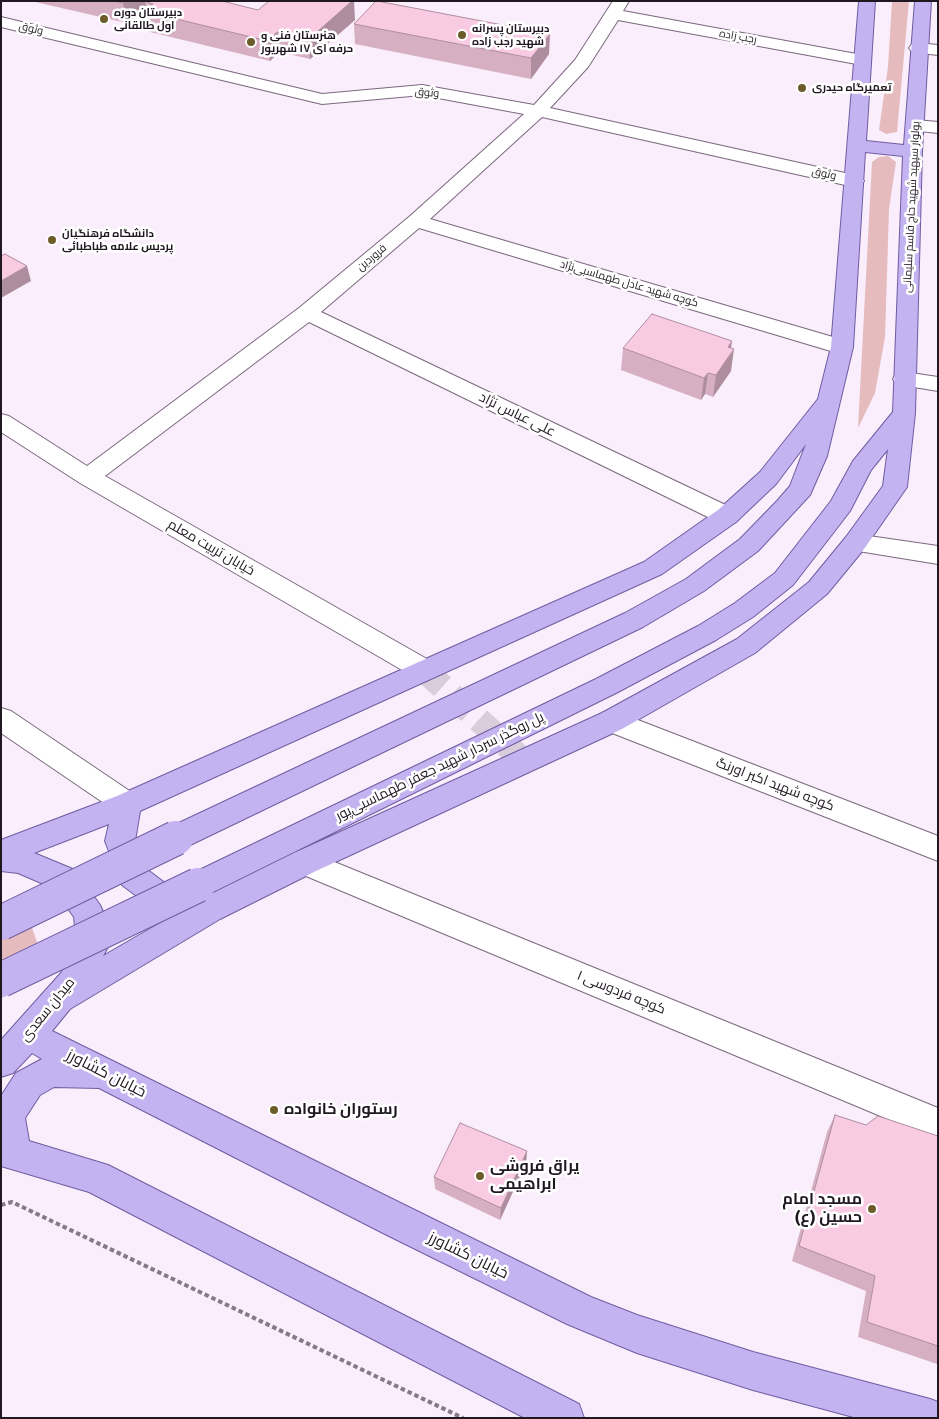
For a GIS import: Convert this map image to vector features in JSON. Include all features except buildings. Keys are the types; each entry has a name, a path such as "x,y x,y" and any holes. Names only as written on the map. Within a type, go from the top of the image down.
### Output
{"main road":[{"path":"1,923 634,620 695,585 749,545 801,489 815,456 842,347 867,1"},
{"name":"بولوار سپهبد شهید حاج قاسم سلیمانی","path":"204,898 304,862 612,721 746,646 818,588 855,543 895,487 904,413 914,151 928,49 923,1"},
{"path":"856,146 914,151"},
{"path":"1,853 127,804 653,568 727,516 768,478 828,400"},
{"name":"پل روگذر سردار شهید جعفر طهماسبی‌پور","path":"1,980 204,898 707,633 744,610 784,579 841,505 861,467 904,413"},
{"path":"127,804 120,841 133,876 165,900 204,898"},
{"name":"میدان سعدی","path":"1,859 21,861 64,879 89,914 93,945 72,982 28,1035 1,1062"},
{"path":"58,999 204,898"},
{"name":"خیابان کشاورز","path":"28,1035 398,1222 580,1310 637,1334 753,1371 930,1418"},
{"path":"107,1075 50,1071 28,1084 8,1115 8,1152 96,1176 564,1418"}],"street":[{"name":"رجب زاده","path":"617,8 862,60"},
{"name":"فروردین","path":"88,476 307,313 416,221 538,111 582,63 617,8"},
{"name":"وثوق","path":"1,22 322,99 422,90 538,111 854,181"},
{"path":"916,126 938,128"},
{"name":"کوچه شهید عادل طهماسبی‌نژاد","path":"416,221 842,347"},
{"name":"علی عباس نژاد","path":"307,313 727,516"},
{"path":"904,379 938,384"},
{"name":"خیابان تربیت معلم","path":"1,421 88,476 424,670"},
{"path":"855,543 938,556"},
{"path":"1,719 127,804"},
{"name":"کوچه شهید اکبر اورنگ","path":"612,721 938,849"},
{"name":"کوچه فردوسی ۱","path":"304,862 938,1124"}],"path":[{"path":"1,1204 12,1202 463,1418"}],"shaded area":[{"path":"892,1 909,1 897,132 886,134 879,130 888,67"},
{"path":"888,156 896,162 889,209 885,337 875,393 858,428 872,162 879,157"},
{"path":"1,902 16,906 30,922 37,942 29,975 1,999"}],"tunnel":[{"path":"424,670 524,761"}],"place":[{"name":"دبیرستان دوره اول طالقانی","path":"104,19"},
{"name":"دبیرستان پسرانه شهید رجب زاده","path":"462,35"},
{"name":"هنرستان فنی و حرفه ای ۱۷ شهریور","path":"251,42"},
{"name":"تعمیرگاه حیدری","path":"802,88"},
{"name":"دانشگاه فرهنگیان پردیس علامه طباطبائی","path":"52,240"},
{"name":"رستوران خانواده","path":"274,1110"},
{"name":"یراق فروشی ابراهیمی","path":"480,1176"},
{"name":"مسجد امام حسین (ع)","path":"872,1209"}]}
